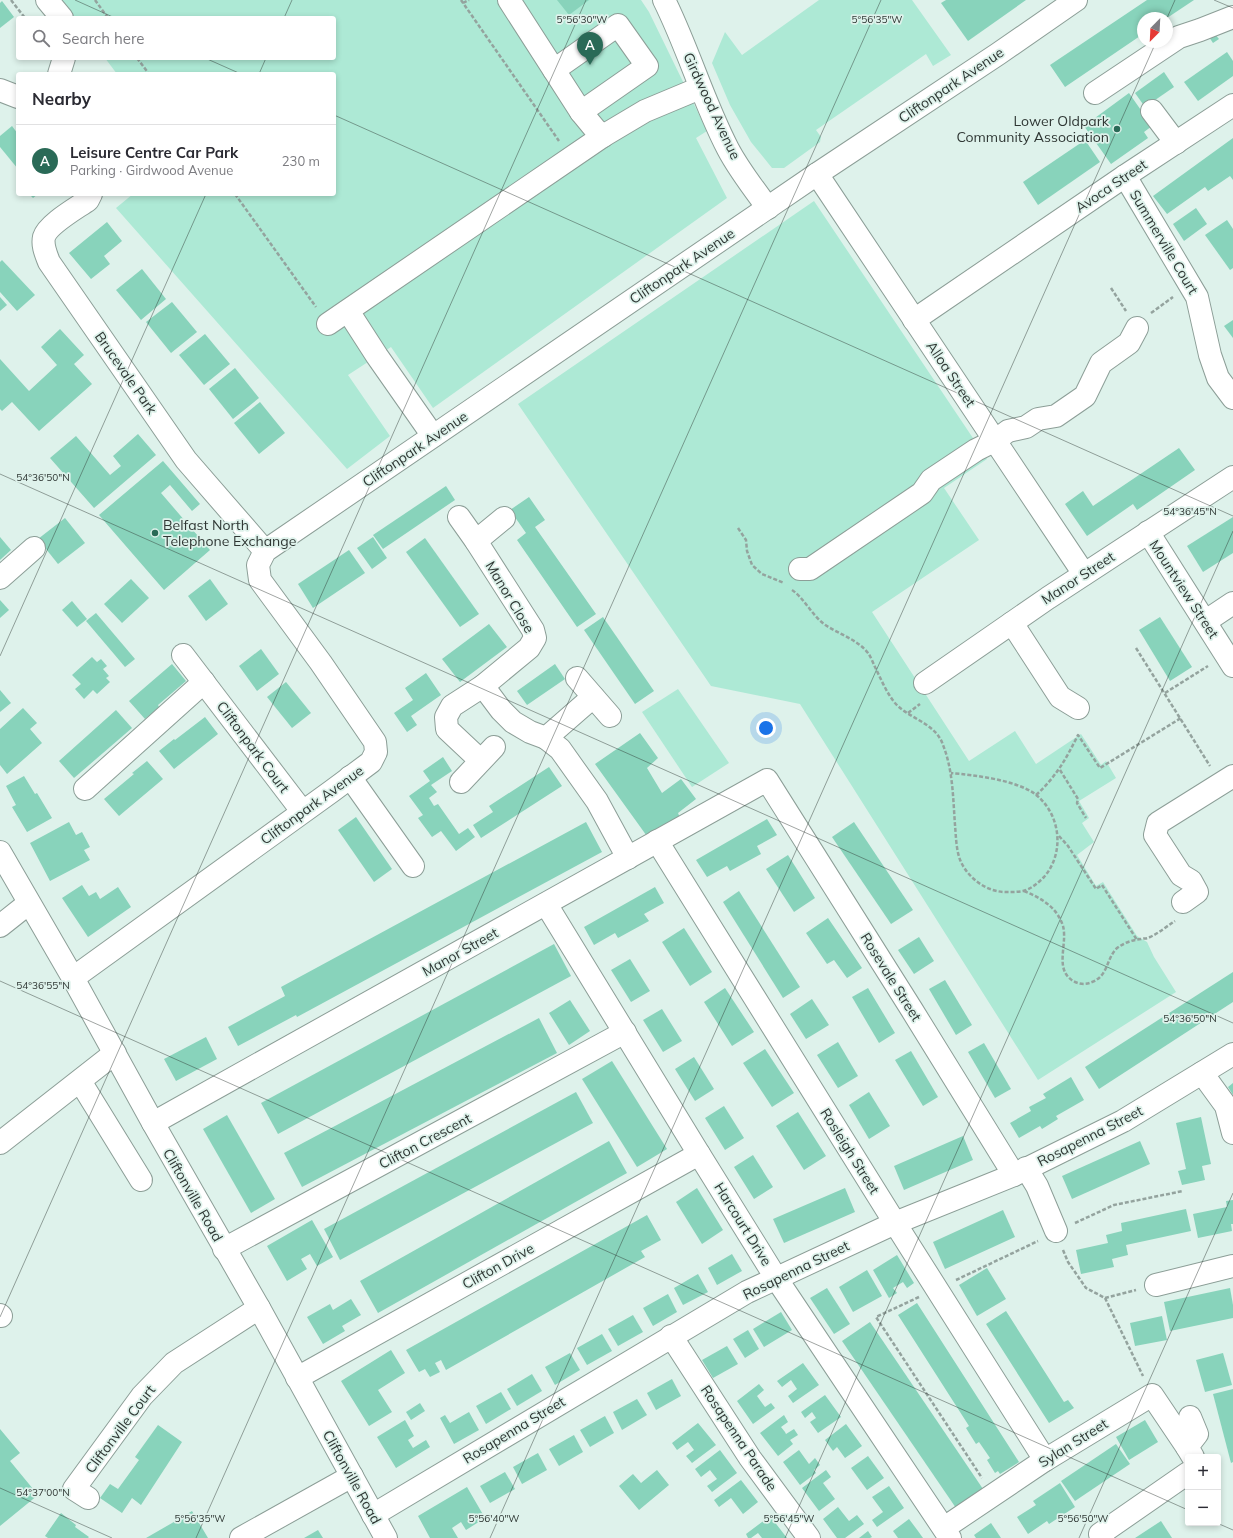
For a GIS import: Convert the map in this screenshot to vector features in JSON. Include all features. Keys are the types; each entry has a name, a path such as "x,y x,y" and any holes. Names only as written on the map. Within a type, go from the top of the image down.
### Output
{"street":[{"path":"47,0 60,16"},
{"path":"509,0 581,112 603,136"},
{"name":"Girdwood Avenue","path":"664,0 677,27 700,88 729,150 768,208"},
{"name":"Cliftonpark Avenue","path":"73,978 371,762 376,752 374,742 321,663 260,580 258,565 265,552 816,174 998,54 1076,0"},
{"path":"1224,0 1233,12"},
{"path":"1095,93 1179,37 1233,17"},
{"path":"554,70 618,25 647,66 581,112"},
{"path":"60,72 63,60"},
{"path":"328,324 603,136 645,111 700,88"},
{"path":"0,90 16,96"},
{"name":"Avoca Street","path":"914,320 1125,176 1233,105"},
{"path":"1152,111 1176,142"},
{"name":"Alloa Street","path":"816,174 996,440 1084,574"},
{"name":"Summerville Court","path":"1125,176 1191,284 1197,297 1210,355 1218,378 1233,398"},
{"name":"Brucevale Park","path":"90,196 88,200 49,229 44,238 44,249 49,262 186,460 265,552"},
{"path":"348,311 377,356 433,436"},
{"path":"800,569 810,568 922,493 931,480 976,450 1008,432 1026,427 1038,419 1056,416 1085,396 1101,363 1129,343 1137,328"},
{"name":"Manor Street","path":"925,683 1012,622 1233,477"},
{"name":"Manor Close","path":"459,517 533,630 535,638 529,648 483,686 452,706 446,717 447,729 487,754 460,782"},
{"path":"476,541 504,518"},
{"name":"Mountview Street","path":"1148,532 1206,621 1229,660"},
{"path":"0,578 34,548"},
{"path":"1206,621 1233,603"},
{"path":"1012,622 1060,697 1078,708"},
{"name":"Cliftonpark Court","path":"183,655 302,812"},
{"path":"577,678 610,716"},
{"path":"85,789 204,682"},
{"path":"483,686 501,710 513,722 530,732 546,738 560,749 597,801 628,858"},
{"path":"546,738 593,697"},
{"path":"350,777 413,866"},
{"name":"Manor Street","path":"153,1123 766,780"},
{"name":"Rosevale Street","path":"766,780 912,1010 1020,1171 1037,1186 1056,1231"},
{"path":"1183,902 1197,892 1191,881 1181,875 1155,836 1158,823 1227,780"},
{"name":"Rosleigh Street","path":"657,842 936,1289 1045,1460"},
{"name":"Cliftonville Road","path":"0,852 28,903 73,978 224,1249 259,1308 386,1538"},
{"path":"0,926 28,903"},
{"name":"Harcourt Drive","path":"546,904 698,1154 776,1278 947,1533"},
{"name":"Clifton Crescent","path":"224,1249 625,1032"},
{"path":"0,1143 114,1053"},
{"name":"Rosapenna Street","path":"374,1515 671,1336 747,1292 895,1223 1020,1171 1123,1121 1233,1054"},
{"path":"1202,1073 1226,1106 1233,1133"},
{"path":"80,1081 141,1180"},
{"name":"Clifton Drive","path":"297,1378 698,1154"},
{"path":"1156,1285 1233,1266"},
{"name":"Cliftonville Court","path":"88,1498 74,1489 142,1396 174,1363 259,1308"},
{"name":"Rosapenna Parade","path":"671,1336 750,1458 809,1538"},
{"path":"1152,1395 1190,1452"},
{"name":"Sylan Street","path":"947,1533 993,1496 1045,1460 1152,1395"},
{"path":"1190,1417 1197,1434 1190,1452"},
{"path":"1103,1538 1100,1534 1185,1475"},
{"path":"241,1538 352,1476"}],"path":[{"path":"11,0 23,16"},
{"path":"95,0 107,16"},
{"path":"470,0 462,2 571,158"},
{"path":"138,60 148,72"},
{"path":"236,196 328,324"},
{"path":"1111,288 1137,328 1145,317 1191,284"},
{"path":"738,528 746,540 747,551 752,565 762,574 782,582 796,592 810,611 824,624 858,644 869,654 883,684 895,703 935,731 943,743 951,773 956,843 960,861 972,879 989,889 1005,892 1024,891 1039,897 1054,909 1063,926 1064,941 1061,963 1066,974 1072,981 1081,984 1091,983 1101,978 1116,949 1125,943 1149,938 1176,920 1183,902"},
{"path":"1136,648 1181,718 1227,780"},
{"path":"1165,693 1229,660"},
{"path":"1036,795 1049,784 1060,770 1077,734 1100,768 1181,718"},
{"path":"1060,770 1078,799 1077,803 1086,818"},
{"path":"951,773 979,776 1016,785 1036,795 1053,818 1058,836 1058,851 1050,870 1038,883 1024,891"},
{"path":"1058,836 1068,846 1096,889 1102,885 1137,940"},
{"path":"993,1496 876,1317 1114,1205 1183,1190"},
{"path":"1056,1231 1068,1262 1086,1288 1105,1298 1152,1395"},
{"path":"1105,1298 1156,1285"}],"green space":[{"path":"60,0 641,0 649,12 707,131 696,138 727,198 433,408 391,347 348,375 390,436 347,469 116,208 131,196 336,196 336,72 116,72 106,60 336,60 336,16 72,16"},
{"path":"819,0 912,0 951,55 933,66 926,54 816,130 821,137 820,142 784,168 772,168 751,142 730,105 712,63 725,32 742,55"},
{"path":"814,201 987,459 944,488 979,540 872,612 969,761 1015,731 1036,764 1081,734 1101,765 1106,761 1116,778 1079,801 1089,818 1082,823 1094,842 1077,855 1096,886 1103,882 1137,936 1147,942 1154,957 1176,992 1038,1080 800,704 711,686 518,404"},
{"path":"678,689 729,763 692,787 642,712"}],"building":[{"path":"557,0 589,0 569,15"},
{"path":"946,0 1026,0 968,41 941,3"},
{"path":"1147,0 1194,0 1173,14 1173,12 1137,12 1137,38 1065,87 1050,65"},
{"path":"2,1 14,17 0,28 0,3"},
{"path":"1214,33 1219,39 1213,43 1209,37"},
{"path":"1227,52 1233,61 1233,76 1198,101 1184,82"},
{"path":"1164,72 1174,87 1145,107 1135,93"},
{"name":"Lower Oldpark Community Association","path":"1129,93 1152,126 1144,132 1148,138 1111,164 1084,126"},
{"path":"12,126 16,131 16,167 0,147 0,136"},
{"path":"1233,138 1233,180 1230,176 1208,191 1205,187 1167,214 1153,196"},
{"path":"1085,140 1100,162 1038,205 1023,182"},
{"path":"1196,208 1207,224 1184,241 1173,224"},
{"path":"1227,220 1233,229 1233,268 1230,270 1205,235"},
{"path":"107,222 122,241 104,256 110,264 91,279 69,253"},
{"path":"2,260 35,295 17,311 0,292 0,262"},
{"path":"142,269 166,299 141,320 116,290"},
{"path":"0,297 7,305 0,311"},
{"path":"172,302 197,332 171,353 146,322"},
{"path":"1233,320 1233,338 1224,326"},
{"path":"60,329 84,355 74,364 92,384 39,431 12,402 2,411 0,409 0,359 29,391 57,365 41,347"},
{"path":"205,334 230,364 204,385 179,355"},
{"path":"235,368 259,398 233,419 209,389"},
{"path":"260,402 285,433 259,454 234,423"},
{"path":"138,434 156,455 94,508 50,458 76,436 110,475 121,466 113,456"},
{"path":"1179,448 1195,470 1137,510 1133,504 1087,536 1065,504 1083,491 1093,506"},
{"name":"Belfast North Telephone Exchange","path":"163,461 200,504 192,511 170,485 161,493 210,550 164,590 99,515"},
{"path":"446,486 455,500 383,549 373,535"},
{"path":"529,497 545,520 535,527 596,614 577,627 517,540 526,533 510,510"},
{"path":"1233,517 1233,553 1203,572 1187,546"},
{"path":"65,518 85,543 58,564 38,539"},
{"path":"0,537 11,550 0,560"},
{"path":"373,537 387,558 372,569 357,548"},
{"path":"425,538 479,614 460,627 406,552"},
{"path":"349,550 365,573 313,608 298,584"},
{"path":"131,579 149,598 122,623 104,604"},
{"path":"210,579 228,604 206,621 188,596"},
{"path":"0,600 9,610 0,618"},
{"path":"72,601 87,619 77,627 62,610"},
{"path":"96,613 135,659 125,667 86,621"},
{"path":"603,617 654,691 635,704 584,630"},
{"path":"1160,617 1192,667 1170,681 1139,630"},
{"path":"489,624 507,647 460,682 442,659"},
{"path":"261,649 279,674 257,691 239,666"},
{"path":"92,657 97,662 101,659 107,666 103,669 109,676 106,678 110,682 97,694 93,690 84,699 75,689 81,684 72,675"},
{"path":"172,664 186,681 158,705 159,707 145,719 129,701"},
{"path":"555,664 565,679 527,705 517,691"},
{"path":"426,673 441,695 411,716 417,725 407,732 394,713 413,700 405,688"},
{"path":"286,682 311,713 292,728 267,697"},
{"path":"0,690 11,703 0,712"},
{"path":"23,708 37,723 30,729 42,743 7,774 0,765 0,729"},
{"path":"116,710 132,728 74,778 59,761"},
{"path":"205,717 218,734 174,769 159,751"},
{"path":"640,733 658,758 647,768 662,793 681,779 696,799 678,813 680,818 649,839 595,764"},
{"path":"443,757 452,771 431,785 437,792 429,798 434,806 438,804 459,834 468,828 475,837 456,851 441,831 432,837 418,818 423,815 409,796 430,781 423,771"},
{"path":"147,761 163,779 119,816 104,799"},
{"path":"549,767 562,786 481,838 473,825 493,812 489,806"},
{"path":"24,776 35,794 37,793 52,818 27,832 12,807 16,805 6,786"},
{"path":"356,817 392,869 374,882 338,830"},
{"path":"767,819 777,835 757,846 761,854 730,871 727,866 707,877 696,860"},
{"path":"69,822 76,835 82,832 90,847 84,850 90,860 50,881 30,843"},
{"path":"586,822 602,852 297,1017 296,1015 238,1046 228,1027 285,996 281,987"},
{"path":"854,822 913,910 891,924 832,837"},
{"path":"788,855 815,898 794,912 766,869"},
{"path":"82,885 89,896 96,892 100,899 118,887 131,907 88,937 62,898"},
{"path":"655,887 664,903 644,914 649,921 618,938 615,933 594,945 584,927"},
{"path":"739,891 800,987 783,998 723,902"},
{"path":"828,918 862,968 847,978 834,960 827,964 806,933"},
{"path":"684,928 712,972 690,986 662,942"},
{"path":"919,937 934,961 914,974 898,950"},
{"path":"554,944 571,976 278,1134 261,1103"},
{"path":"630,959 650,991 631,1002 611,970"},
{"path":"1233,972 1233,1002 1099,1089 1085,1067"},
{"path":"945,980 972,1025 956,1035 929,989"},
{"path":"725,988 754,1032 732,1046 704,1002"},
{"path":"868,988 895,1033 879,1043 852,997"},
{"path":"812,999 829,1025 806,1039 790,1014"},
{"path":"570,1000 590,1031 569,1045 549,1013"},
{"path":"662,1009 682,1041 663,1052 643,1020"},
{"path":"539,1018 557,1053 302,1187 284,1153"},
{"path":"206,1037 217,1059 176,1081 164,1059"},
{"path":"838,1042 858,1076 838,1088 817,1055"},
{"path":"984,1043 1011,1089 995,1098 968,1052"},
{"path":"765,1049 794,1093 772,1107 743,1063"},
{"path":"911,1051 938,1097 923,1106 895,1060"},
{"path":"694,1057 714,1089 695,1101 675,1069"},
{"path":"612,1061 667,1149 637,1167 582,1079"},
{"path":"1071,1077 1084,1100 1056,1116 1058,1119 1042,1129 1040,1126 1019,1138 1010,1123 1031,1111 1029,1107 1046,1098 1043,1094"},
{"path":"1233,1083 1233,1095 1228,1087"},
{"path":"576,1092 593,1123 340,1260 324,1229"},
{"path":"869,1092 890,1126 869,1139 849,1105"},
{"path":"724,1106 744,1138 725,1150 705,1118"},
{"path":"798,1112 826,1156 804,1170 776,1126"},
{"path":"227,1115 275,1199 251,1213 203,1129"},
{"path":"1201,1117 1211,1164 1202,1166 1205,1180 1182,1185 1178,1171 1186,1169 1176,1123"},
{"path":"963,1136 973,1160 904,1190 894,1166"},
{"path":"609,1141 627,1173 378,1313 360,1281"},
{"path":"1140,1141 1150,1164 1072,1199 1062,1176"},
{"path":"753,1155 773,1187 754,1199 734,1167"},
{"path":"697,1188 723,1230 702,1244 676,1202"},
{"path":"845,1188 855,1212 784,1243 773,1219"},
{"path":"1233,1200 1233,1224 1231,1224 1232,1231 1198,1238 1193,1214 1227,1207 1226,1201"},
{"path":"1186,1209 1191,1231 1126,1245 1128,1255 1112,1259 1114,1267 1081,1274 1076,1250 1108,1243 1106,1235 1122,1231 1121,1223"},
{"path":"1003,1210 1015,1237 945,1269 933,1242"},
{"path":"647,1215 661,1240 641,1251 645,1257 446,1370 441,1360 435,1363 440,1372 430,1377 425,1369 419,1372 406,1350"},
{"path":"312,1220 333,1257 317,1266 310,1254 301,1259 307,1269 287,1281 267,1246"},
{"path":"732,1254 742,1271 717,1285 708,1268"},
{"path":"897,1255 914,1283 907,1288 903,1282 893,1288 897,1293 889,1298 873,1270"},
{"path":"987,1268 1006,1299 977,1316 959,1285"},
{"path":"867,1270 882,1296 853,1312 839,1287"},
{"path":"698,1274 708,1292 683,1305 674,1288"},
{"path":"827,1288 850,1324 834,1334 810,1298"},
{"path":"1230,1288 1233,1305 1233,1318 1170,1331 1164,1302"},
{"path":"668,1294 677,1312 653,1326 643,1308"},
{"path":"351,1299 361,1315 342,1326 345,1331 323,1344 307,1317 330,1304 333,1310"},
{"path":"917,1303 1019,1462 1000,1474 998,1471 995,1473 987,1460 990,1458 979,1442 976,1444 966,1428 969,1426 898,1315"},
{"path":"1006,1311 1064,1402 1068,1400 1074,1408 1049,1423 986,1324"},
{"path":"781,1312 792,1330 764,1347 753,1329"},
{"path":"633,1315 643,1332 618,1346 608,1329"},
{"path":"1162,1316 1167,1340 1135,1346 1130,1323"},
{"path":"870,1322 983,1489 956,1508 842,1341"},
{"path":"748,1330 759,1349 745,1358 733,1339"},
{"path":"602,1334 612,1351 587,1365 577,1348"},
{"path":"727,1346 738,1364 713,1378 702,1360"},
{"path":"391,1350 405,1373 378,1390 392,1412 369,1426 341,1381"},
{"path":"570,1353 580,1370 555,1385 545,1367"},
{"path":"1223,1353 1232,1385 1205,1392 1196,1360"},
{"path":"803,1363 819,1385 793,1403 788,1396 797,1389 791,1380 782,1387 777,1381"},
{"path":"532,1374 542,1391 517,1406 507,1389"},
{"path":"672,1379 681,1396 656,1410 647,1393"},
{"path":"759,1384 764,1390 757,1396 765,1407 771,1403 775,1408 753,1424 737,1401"},
{"path":"1233,1389 1233,1462 1231,1463 1213,1394"},
{"path":"501,1392 511,1409 486,1424 476,1406"},
{"path":"825,1395 841,1417 818,1433 810,1422 816,1418 812,1412 805,1418 801,1412"},
{"path":"637,1399 647,1415 622,1430 613,1412"},
{"path":"420,1403 425,1411 411,1420 406,1412"},
{"path":"469,1412 479,1430 454,1444 440,1418 445,1415 450,1423"},
{"path":"784,1415 788,1422 781,1427 786,1434 794,1429 798,1435 790,1440 793,1444 778,1456 760,1433"},
{"path":"605,1416 614,1433 590,1447 580,1430"},
{"path":"405,1420 414,1436 408,1440 413,1448 426,1440 430,1447 396,1468 377,1437"},
{"path":"1145,1420 1158,1442 1129,1460 1116,1437"},
{"path":"698,1423 716,1445 692,1463 686,1456 694,1450 688,1442 677,1450 672,1443"},
{"path":"846,1424 862,1446 845,1458 837,1447 833,1451 825,1440"},
{"path":"158,1425 182,1442 141,1505 132,1498 122,1513 100,1498 110,1484 118,1489 139,1460 135,1457"},
{"path":"0,1429 20,1453 10,1461 38,1495 0,1526"},
{"path":"574,1435 583,1452 559,1466 549,1449"},
{"path":"1116,1444 1130,1464 1075,1501 1061,1481"},
{"path":"720,1450 737,1473 712,1492 707,1486 717,1479 710,1470 701,1477 695,1469"},
{"path":"799,1450 809,1464 815,1458 820,1465 814,1470 816,1473 800,1485 783,1462"},
{"path":"538,1453 547,1470 522,1484 513,1467"},
{"path":"868,1456 884,1478 867,1490 851,1468"},
{"path":"657,1470 669,1485 639,1510 619,1486 633,1474 641,1483"},
{"path":"826,1470 831,1477 823,1483 835,1499 819,1511 802,1488"},
{"path":"505,1472 515,1489 490,1503 480,1486"},
{"path":"741,1480 758,1502 743,1514 731,1498 719,1507 714,1500"},
{"path":"1060,1483 1075,1507 1049,1524 1047,1521 1028,1534 1017,1517 1036,1505 1033,1501"},
{"path":"889,1486 904,1508 877,1527 872,1520 883,1512 872,1497"},
{"path":"467,1487 485,1518 466,1530 461,1522 452,1528 458,1538 430,1538 418,1516"},
{"path":"838,1507 849,1521 857,1515 864,1524 845,1538 837,1538 823,1519"},
{"path":"192,1511 208,1538 146,1538 179,1519"},
{"path":"61,1513 76,1525 75,1527 89,1537 48,1538 45,1536"},
{"path":"770,1516 787,1538 762,1538 758,1533 751,1538 748,1538 746,1534"},
{"path":"909,1519 923,1538 898,1538 893,1531"},
{"path":"1161,1521 1172,1538 1135,1538"},
{"path":"991,1523 1001,1538 976,1538 974,1535"},
{"path":"318,1530 323,1538 304,1538"},
{"path":"868,1531 872,1537 859,1538"}],"place":[{"name":"Leisure Centre Car Park","path":"590,65"},
{"name":"Lower Oldpark Community Association","path":"1117,129"},
{"name":"Belfast North Telephone Exchange","path":"155,533"}]}
